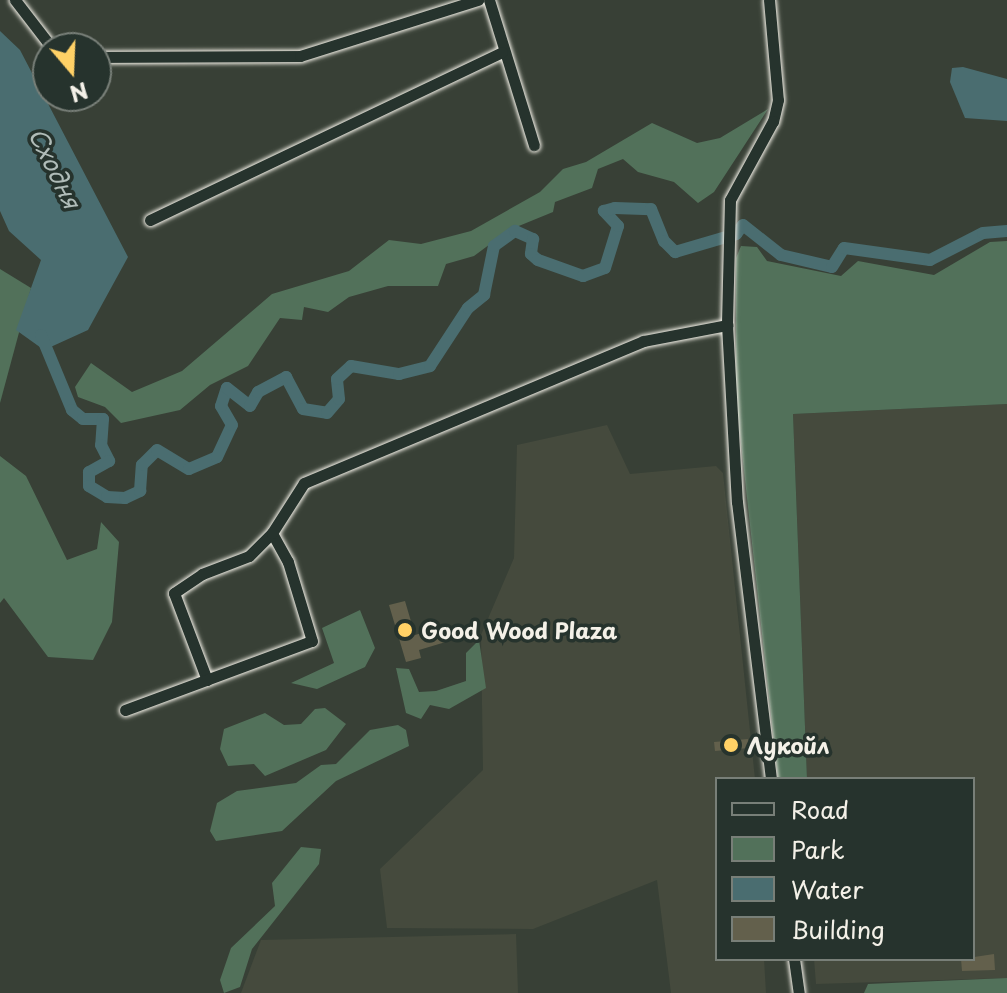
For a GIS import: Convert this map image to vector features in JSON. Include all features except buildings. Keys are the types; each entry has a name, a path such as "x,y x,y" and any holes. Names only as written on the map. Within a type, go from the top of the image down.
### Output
{"street":[{"path":"15,0 40,32"},
{"path":"112,57 300,56 478,0"},
{"path":"489,0 502,52 534,145"},
{"path":"769,0 778,100 773,121 738,181 727,230 727,325 737,502 771,777"},
{"path":"150,220 502,52"},
{"path":"207,680 174,593 179,585 249,556 272,533 304,483 339,464 643,341 727,325"},
{"path":"125,710 312,641 288,562 272,533"},
{"path":"794,961 799,993"}],"shaded area":[{"path":"1007,404 1007,978 816,984 814,961 975,961 975,777 807,777 793,414"},
{"path":"607,425 630,474 716,466 723,473 755,777 715,777 715,961 764,961 766,993 671,993 657,880 533,929 387,928 380,869 483,770 481,635 514,558 517,445"},
{"path":"516,934 518,993 241,993 261,940"}],"green space":[{"path":"768,109 714,192 698,203 674,182 638,172 623,159 598,169 592,188 555,202 553,212 509,230 474,256 446,264 438,286 388,286 349,297 328,312 304,307 302,320 280,318 248,366 210,385 180,410 121,423 105,407 78,397 75,387 91,363 132,392 182,371 272,294 349,271 389,240 421,244 471,231 540,192 563,169 586,162 652,123 697,143 720,138"},
{"path":"1007,241 1007,404 793,414 807,777 778,777 736,398 736,258 741,246 757,247 767,261 841,276 858,261 934,275 990,242"},
{"path":"0,269 31,288 0,403"},
{"path":"0,456 26,476 67,560 97,549 101,522 119,542 112,622 93,660 48,657 4,598 0,603"},
{"path":"360,610 375,648 365,667 317,689 291,683 334,663 322,628"},
{"path":"479,640 486,688 449,709 430,705 421,719 406,713 396,668 409,669 419,692 436,691 466,681 466,653"},
{"path":"325,708 346,724 326,750 265,776 254,764 228,766 220,749 224,729 265,713 284,725 301,724 315,709"},
{"path":"398,725 406,730 409,746 336,781 282,831 216,841 210,831 217,803 237,791 296,783 321,765 336,764 370,730"},
{"path":"301,847 321,849 319,864 252,949 240,987 224,993 220,980 231,948 275,906 272,883"},
{"path":"1007,978 1007,993 864,993 868,984"}],"water":[{"path":"0,31 20,50 32,73 32,112 52,112 128,257 88,330 44,350 16,330 41,260 9,231 0,211"},
{"path":"963,67 1007,79 1007,121 965,118 950,82 952,68"}],"waterway":[{"name":"Сходня","path":"41,335 72,410 83,419 103,419 101,445 109,461 89,472 89,486 107,497 125,498 140,491 142,465 157,450 189,469 217,457 232,425 221,406 227,388 250,406 258,392 286,377 303,409 327,413 339,399 337,379 351,366 399,374 430,366 468,308 484,295 494,246 515,231 533,239 531,254 538,260 583,276 605,268 618,226 604,211 615,208 651,209 664,241 675,252 736,234 743,225 781,255 832,267 844,248 930,260 983,233 1007,231"}],"place":[{"name":"Good Wood Plaza","path":"405,630"},
{"name":"Лукойл","path":"731,745"}]}
